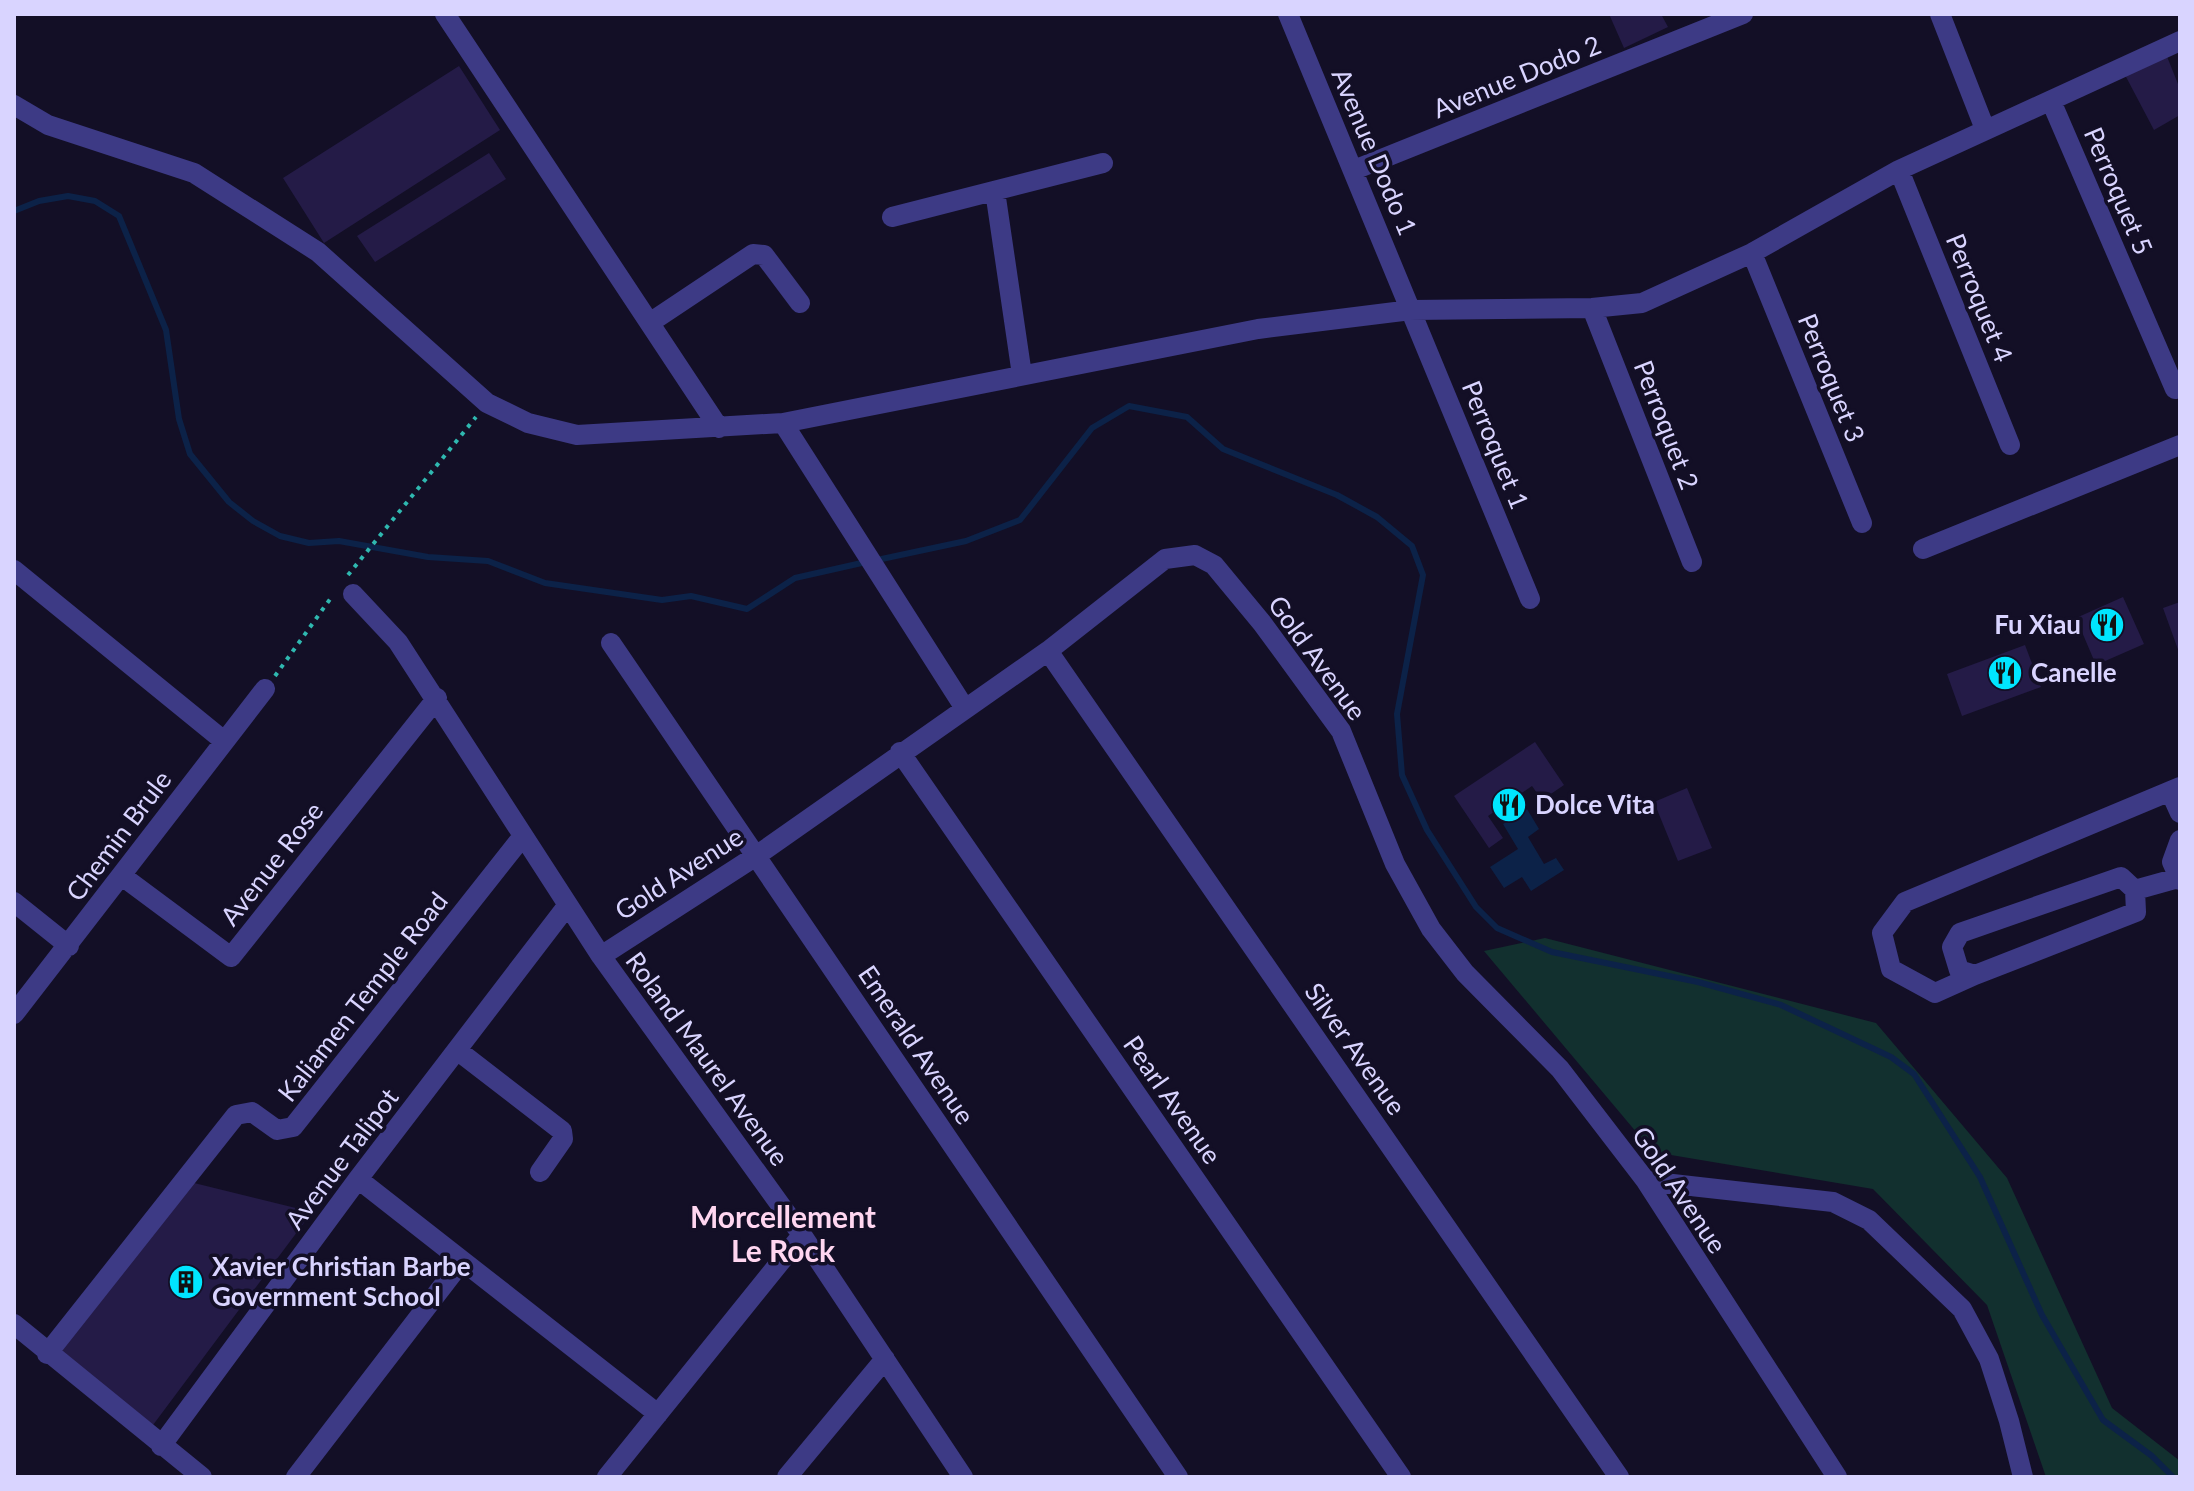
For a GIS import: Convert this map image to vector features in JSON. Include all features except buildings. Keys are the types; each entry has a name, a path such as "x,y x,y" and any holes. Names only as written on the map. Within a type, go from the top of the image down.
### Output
{"street":[{"path":"445,14 719,428"},
{"name":"Avenue Dodo 1","path":"1288,14 1411,310"},
{"name":"Avenue Dodo 2","path":"1354,170 1743,14"},
{"path":"1940,14 1985,129"},
{"path":"14,105 48,125 194,173 206,180 318,252 487,403 528,423 577,435 783,423 1258,329 1411,310 1592,308 1642,303 1752,253 1899,170 2180,41"},
{"name":"Perroquet 5","path":"2051,101 2175,389"},
{"path":"892,217 1103,163"},
{"name":"Perroquet 4","path":"1899,170 2010,445"},
{"path":"995,191 1022,375"},
{"name":"Perroquet 3","path":"1752,253 1862,523"},
{"path":"651,322 753,254 764,255 800,303"},
{"name":"Perroquet 2","path":"1592,308 1692,562"},
{"name":"Perroquet 1","path":"1411,310 1530,599"},
{"path":"783,423 964,707"},
{"path":"1923,549 2180,445"},
{"name":"Gold Avenue","path":"601,956 756,856 964,707 1048,651 1165,559 1195,555 1214,565 1262,623 1341,731 1395,864 1431,929 1465,973 1560,1069 1646,1181 1837,1477"},
{"path":"14,570 224,741"},
{"name":"Roland Maurel Avenue","path":"343,590 398,642 437,698 567,906 802,1235 963,1477"},
{"name":"Emerald Avenue","path":"611,643 1178,1477"},
{"name":"Silver Avenue","path":"1048,651 1619,1477"},
{"name":"Chemin Brule","path":"14,1014 265,689"},
{"name":"Avenue Rose","path":"122,876 231,957 437,698"},
{"name":"Pearl Avenue","path":"900,752 1401,1477"},
{"path":"1975,975 1959,970 1952,947 1960,933 2121,877 2135,890 2136,912 1935,993 1891,969 1882,933 1905,902 2175,789 2180,813"},
{"name":"Kaliamen Temple Road","path":"47,1354 236,1115 252,1112 277,1130 293,1127 523,836"},
{"path":"2135,890 2179,879 2172,862 2180,840"},
{"path":"14,902 69,946"},
{"name":"Avenue Talipot","path":"161,1446 358,1179 567,906"},
{"path":"457,1050 562,1131 563,1139 540,1172"},
{"path":"358,1179 658,1414"},
{"path":"1646,1181 1833,1202 1869,1220 1962,1309 1989,1359 2023,1477"},
{"path":"607,1477 802,1235"},
{"path":"296,1477 462,1261"},
{"path":"14,1324 47,1354 202,1477"},
{"path":"787,1477 885,1359"}],"path":[{"path":"265,689 343,590 360,558 487,403"}],"green space":[{"path":"1545,938 1876,1023 2007,1178 2112,1408 2180,1461 2180,1477 2046,1477 1987,1305 1873,1189 1653,1152 1484,951"}],"water":[{"path":"1527,809 1539,829 1528,837 1544,864 1556,858 1564,870 1531,891 1522,877 1504,888 1490,867 1518,849 1503,824"}],"waterway":[{"path":"14,211 39,201 68,196 95,201 119,216 166,330 179,419 190,454 229,502 253,521 280,536 309,543 339,541 428,557 488,561 545,583 662,600 691,596 747,609 795,578 866,562"},
{"path":"877,560 966,541 1020,520 1092,428 1129,406 1187,417 1223,449 1337,495 1377,517 1412,546 1423,575 1397,714 1402,775 1427,830 1476,907 1497,928 1552,952 1698,982 1781,1005 1891,1057 1914,1074 1980,1177 2042,1315 2103,1420 2152,1456 2173,1477"}],"place":[{"name":"Fu Xiau","path":"2107,625"},
{"name":"Canelle","path":"2005,673"},
{"name":"Dolce Vita","path":"1509,805"},
{"name":"Xavier Christian Barbe Government School","path":"186,1282"}],"district":[{"name":"Morcellement Le Rock","path":"783,1235"}]}
